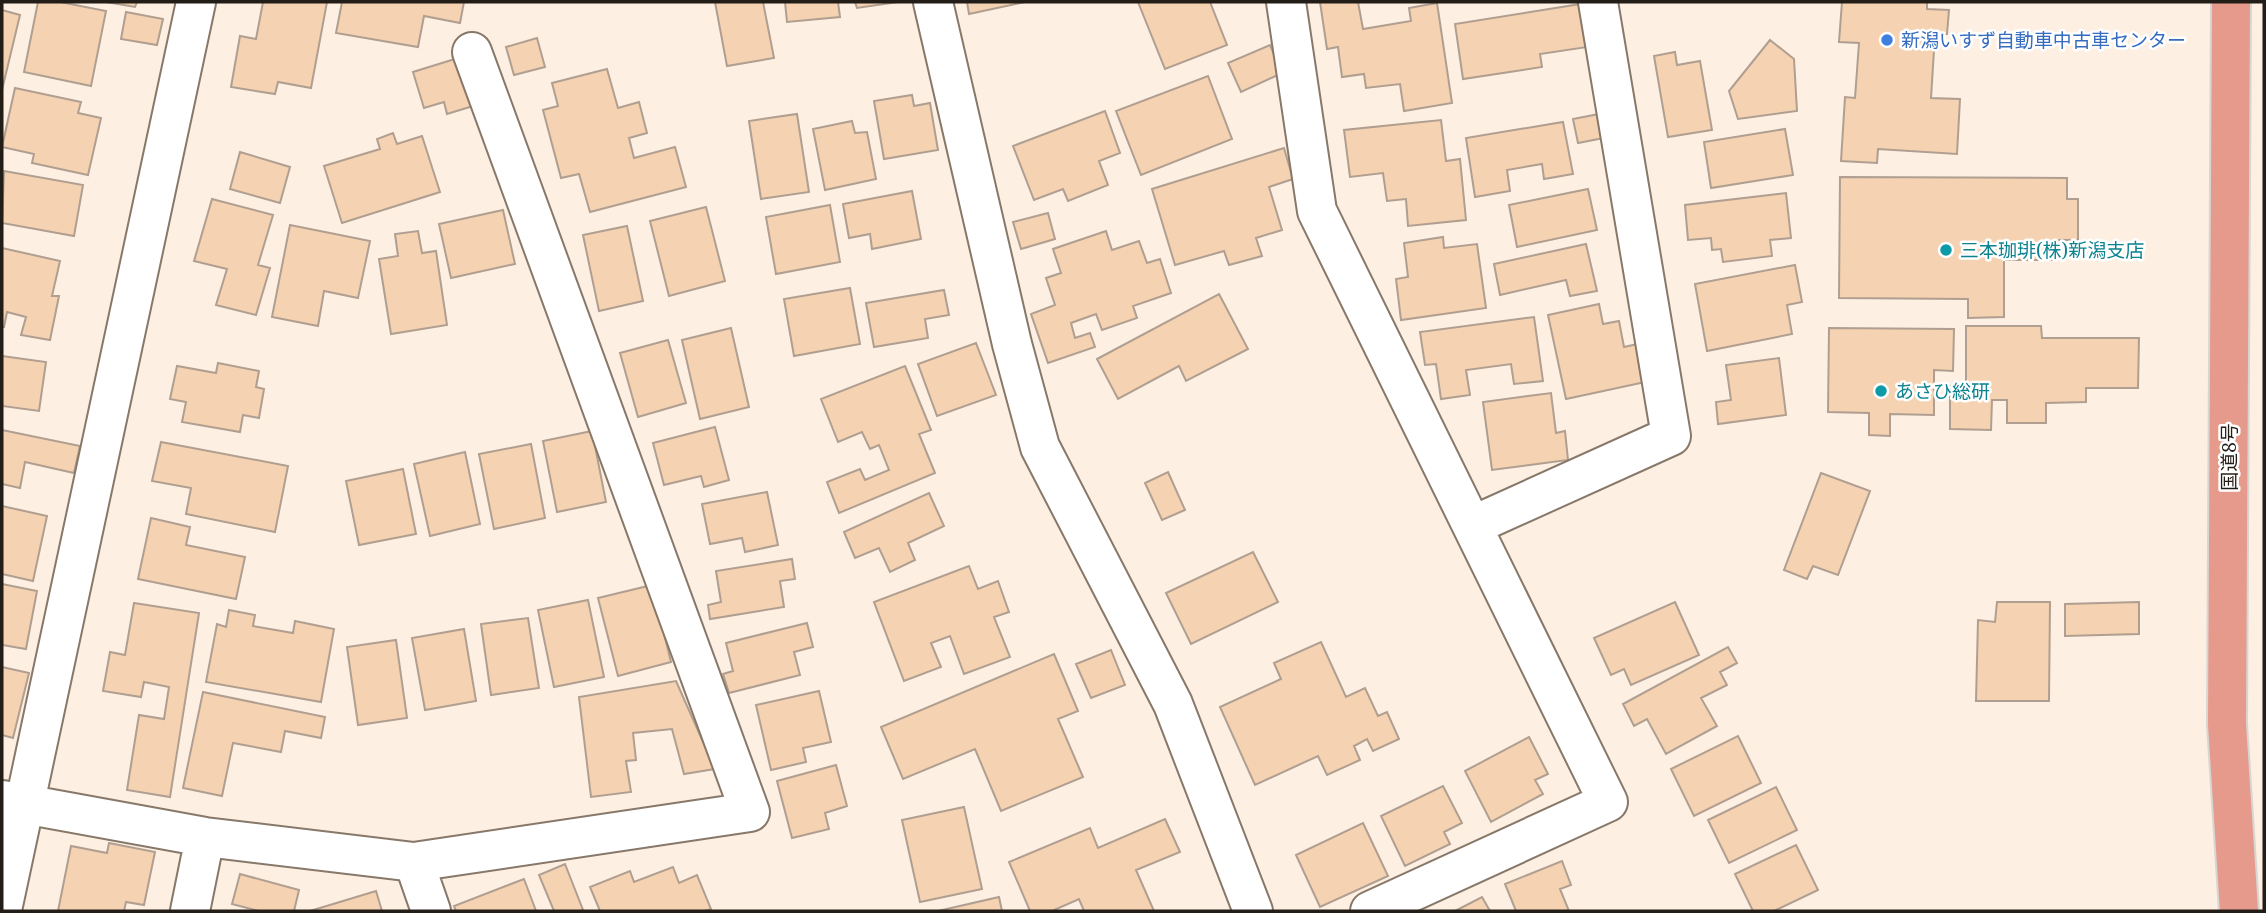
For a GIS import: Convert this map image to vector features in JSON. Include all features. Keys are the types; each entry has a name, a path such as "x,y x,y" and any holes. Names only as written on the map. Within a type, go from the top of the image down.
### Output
{"highway":[{"name":"国道8号","path":"2231,2 2227,724 2239,911"}],"street":[{"path":"2,910 13,803 197,2"},
{"path":"933,2 1012,344 1040,447 1173,704 1253,911"},
{"path":"1286,2 1317,211 1474,525 1608,803 1370,911"},
{"path":"1474,525 1671,436 1598,2"},
{"path":"13,803 205,837 414,862 750,812 472,52"},
{"path":"190,911 205,837"},
{"path":"414,862 430,911"}],"building":[{"path":"38,2 60,2 106,11 91,86 24,72"},
{"path":"106,2 137,2 135,7"},
{"path":"263,2 327,2 311,88 278,82 275,94 231,87 240,36 256,39"},
{"path":"342,2 464,2 460,23 424,16 418,47 336,33"},
{"path":"715,2 763,2 774,58 727,66"},
{"path":"785,2 838,2 840,17 787,22"},
{"path":"855,2 898,2 857,8"},
{"path":"967,2 1025,2 969,14"},
{"path":"1138,2 1210,2 1227,45 1165,69"},
{"path":"1320,2 1358,2 1363,29 1411,21 1409,8 1437,3 1452,103 1404,111 1400,84 1366,88 1364,74 1342,77 1338,47 1327,49"},
{"path":"1842,2 1927,2 1927,9 1949,10 1947,34 1935,34 1931,98 1960,99 1957,154 1878,149 1877,163 1841,161 1845,97 1855,98 1859,43 1839,42"},
{"path":"1587,3 1594,46 1540,54 1542,67 1463,79 1455,24"},
{"path":"2,10 20,15 2,90"},
{"path":"126,12 163,19 157,45 121,39"},
{"path":"537,38 545,67 514,75 506,47"},
{"path":"1770,40 1794,59 1797,111 1738,119 1729,91"},
{"path":"1270,45 1282,73 1241,92 1228,63"},
{"path":"1675,52 1677,65 1700,61 1712,130 1668,137 1654,56"},
{"path":"458,58 473,106 447,114 444,102 424,108 413,72"},
{"path":"607,69 618,108 639,102 647,133 629,138 634,158 675,147 686,187 590,212 579,174 561,178 543,110 558,106 552,83"},
{"path":"1208,76 1232,139 1141,175 1116,111"},
{"path":"15,88 81,102 78,113 101,118 88,175 32,163 34,154 2,147"},
{"path":"912,95 914,106 930,103 938,150 884,159 874,101"},
{"path":"1105,111 1120,153 1099,161 1108,185 1068,201 1063,189 1034,200 1013,146"},
{"path":"1604,113 1609,137 1578,143 1573,119"},
{"path":"797,114 809,192 761,199 749,121"},
{"path":"1441,120 1446,161 1460,159 1466,220 1408,226 1406,199 1387,201 1383,173 1350,177 1344,130"},
{"path":"852,121 855,133 867,132 876,179 825,190 813,129"},
{"path":"1563,122 1573,174 1544,179 1542,164 1507,170 1510,191 1475,197 1466,138"},
{"path":"1785,129 1793,175 1711,188 1704,142"},
{"path":"393,133 397,144 422,136 440,192 342,223 324,166 380,149 377,139"},
{"path":"1284,148 1293,179 1269,187 1282,230 1256,238 1262,256 1229,265 1224,251 1175,265 1152,189"},
{"path":"240,152 290,167 280,203 230,189"},
{"path":"4,171 83,185 74,236 2,223"},
{"name":"三本珈琲(株)新潟支店","path":"1840,177 2067,178 2067,199 2078,199 2078,240 2054,240 2053,260 2004,260 2004,317 1968,318 1968,299 1839,298"},
{"path":"1588,189 1597,230 1517,247 1509,205"},
{"path":"912,191 921,239 872,249 870,234 849,238 843,204"},
{"path":"1786,193 1791,238 1770,240 1772,256 1723,262 1721,249 1712,250 1711,238 1688,240 1685,205"},
{"path":"212,199 273,215 258,265 270,268 256,315 216,305 227,269 194,261"},
{"path":"830,205 840,262 776,274 766,217"},
{"path":"706,207 725,281 669,296 650,221"},
{"path":"503,210 515,264 451,278 439,224"},
{"path":"1048,213 1055,239 1021,249 1013,222"},
{"path":"290,225 370,241 358,298 324,291 318,326 272,317"},
{"path":"627,226 643,301 599,311 583,235"},
{"path":"418,231 422,253 436,251 447,325 391,334 379,259 398,256 395,234"},
{"path":"1106,231 1112,250 1139,241 1147,263 1160,259 1171,293 1133,306 1137,318 1102,330 1096,314 1071,323 1075,338 1090,333 1095,347 1048,363 1031,314 1055,305 1046,278 1061,273 1053,249"},
{"path":"1443,237 1444,248 1477,244 1486,308 1401,320 1396,279 1408,277 1404,243"},
{"path":"1586,244 1597,291 1570,296 1566,280 1500,295 1494,264"},
{"path":"2,248 60,261 52,296 59,296 50,340 21,335 26,317 7,312 2,327"},
{"path":"1795,265 1802,302 1787,305 1792,334 1707,351 1695,284"},
{"path":"850,288 860,344 794,356 784,299"},
{"path":"944,290 949,315 925,319 928,338 874,347 866,303"},
{"path":"1219,294 1248,349 1186,381 1179,366 1118,399 1097,359"},
{"path":"1599,304 1603,324 1619,321 1624,347 1642,343 1650,381 1566,399 1548,315"},
{"path":"1534,317 1543,381 1514,384 1511,364 1466,370 1470,395 1441,399 1436,364 1425,365 1420,332"},
{"path":"1966,326 2041,326 2042,338 2139,338 2138,388 2086,388 2086,402 2046,403 2046,423 2007,423 2007,400 1992,400 1991,430 1950,429 1950,386 1966,385"},
{"path":"731,328 749,407 700,419 682,340"},
{"name":"あさひ総研","path":"1829,328 1954,329 1953,371 1934,370 1934,415 1890,414 1890,436 1869,435 1869,413 1828,412"},
{"path":"668,340 686,403 638,417 620,353"},
{"path":"976,343 996,395 937,416 918,364"},
{"path":"2,356 46,362 39,411 2,406"},
{"path":"1779,358 1786,415 1718,424 1716,402 1731,400 1726,365"},
{"path":"218,363 259,371 256,387 264,389 259,418 243,415 240,432 182,422 186,402 170,399 177,366 216,373"},
{"path":"905,366 931,430 919,434 935,473 839,513 827,482 860,469 865,480 889,470 879,445 870,449 862,432 838,442 821,399"},
{"path":"1551,393 1556,433 1565,431 1568,460 1492,470 1483,402"},
{"path":"715,427 729,480 704,487 701,476 664,485 653,443"},
{"path":"2,430 80,446 74,473 25,462 20,488 2,484"},
{"path":"592,431 606,502 557,512 543,441"},
{"path":"161,442 288,466 275,532 186,514 191,488 152,481"},
{"path":"531,444 545,518 494,529 479,454"},
{"path":"465,452 480,524 430,536 414,464"},
{"path":"403,469 416,534 359,545 346,481"},
{"path":"1168,472 1185,510 1162,520 1145,483"},
{"path":"1821,473 1870,491 1838,575 1813,566 1807,579 1784,570"},
{"path":"767,492 778,545 745,552 742,538 710,544 702,504"},
{"path":"929,493 944,526 908,543 915,560 890,572 879,548 855,558 844,532"},
{"path":"2,506 47,516 33,581 2,574"},
{"path":"151,518 190,527 186,545 245,557 236,599 138,579"},
{"path":"1253,552 1278,602 1191,644 1166,593"},
{"path":"792,559 795,579 780,581 784,607 710,619 708,605 721,602 716,571"},
{"path":"969,566 978,589 998,581 1009,612 994,617 1010,657 964,674 950,636 931,643 941,667 904,681 874,602"},
{"path":"2,584 37,591 26,649 2,645"},
{"path":"652,585 671,662 618,676 598,598"},
{"path":"588,600 604,677 554,687 538,610"},
{"path":"1675,602 1699,655 1631,685 1624,669 1611,675 1594,638"},
{"path":"1997,602 2050,602 2049,701 1976,701 1978,620 1995,622"},
{"path":"2139,602 2139,634 2065,636 2065,604"},
{"path":"134,603 199,613 170,797 127,790 139,715 164,719 169,687 144,682 141,697 103,691 110,652 125,655"},
{"path":"229,610 255,615 253,626 293,633 295,621 334,629 321,702 206,682 217,624 226,627"},
{"path":"528,618 539,688 491,695 481,624"},
{"path":"807,623 813,647 794,652 800,675 729,693 723,674 733,671 726,643"},
{"path":"464,629 476,701 425,710 412,638"},
{"path":"396,640 407,718 358,725 347,647"},
{"path":"1321,642 1346,697 1365,688 1378,716 1387,712 1399,739 1373,751 1367,739 1354,746 1360,760 1327,775 1318,756 1255,785 1220,707 1281,679 1274,663"},
{"path":"1728,647 1737,663 1720,672 1727,685 1701,698 1717,726 1666,754 1647,719 1634,726 1623,704"},
{"path":"1111,650 1125,685 1091,698 1076,664"},
{"path":"1054,654 1078,711 1058,719 1083,777 1001,811 975,749 903,779 881,727"},
{"path":"2,667 29,673 13,738 2,735"},
{"path":"676,681 715,769 684,774 672,729 633,733 636,760 626,761 631,792 591,797 579,697"},
{"path":"819,691 831,742 803,748 806,762 771,770 756,705"},
{"path":"203,692 325,717 321,738 285,731 281,752 233,743 222,796 183,788"},
{"path":"1738,736 1761,783 1694,816 1671,769"},
{"path":"1529,737 1548,774 1535,780 1543,794 1491,822 1465,771"},
{"path":"836,765 847,806 825,813 829,829 792,838 777,781"},
{"path":"1443,786 1462,823 1444,832 1450,844 1405,866 1381,816"},
{"path":"1776,787 1797,830 1729,863 1708,820"},
{"path":"964,807 982,889 920,902 902,820"},
{"path":"1165,819 1180,852 1136,870 1154,911 1084,911 1079,899 1052,911 1030,911 1009,862 1090,828 1098,848"},
{"path":"1363,823 1388,876 1320,907 1296,855"},
{"path":"109,843 155,852 144,905 126,902 124,911 58,911 71,846 107,853"},
{"path":"1796,845 1818,890 1774,911 1753,911 1735,874"},
{"path":"1562,861 1571,885 1560,889 1569,911 1516,911 1505,884"},
{"path":"565,864 583,910 554,911 539,875"},
{"path":"673,867 679,883 697,875 711,909 600,911 590,887 630,871 634,882"},
{"path":"240,874 299,890 294,911 259,911 232,904"},
{"path":"524,879 536,911 456,911 454,906"},
{"path":"376,891 382,911 310,911"},
{"path":"999,897 1002,911 938,911"},
{"path":"1482,897 1490,911 1455,911"}],"place":[{"name":"新潟いすず自動車中古車センター","path":"1887,40"},
{"name":"三本珈琲(株)新潟支店","path":"1946,250"},
{"name":"あさひ総研","path":"1881,391"}]}
